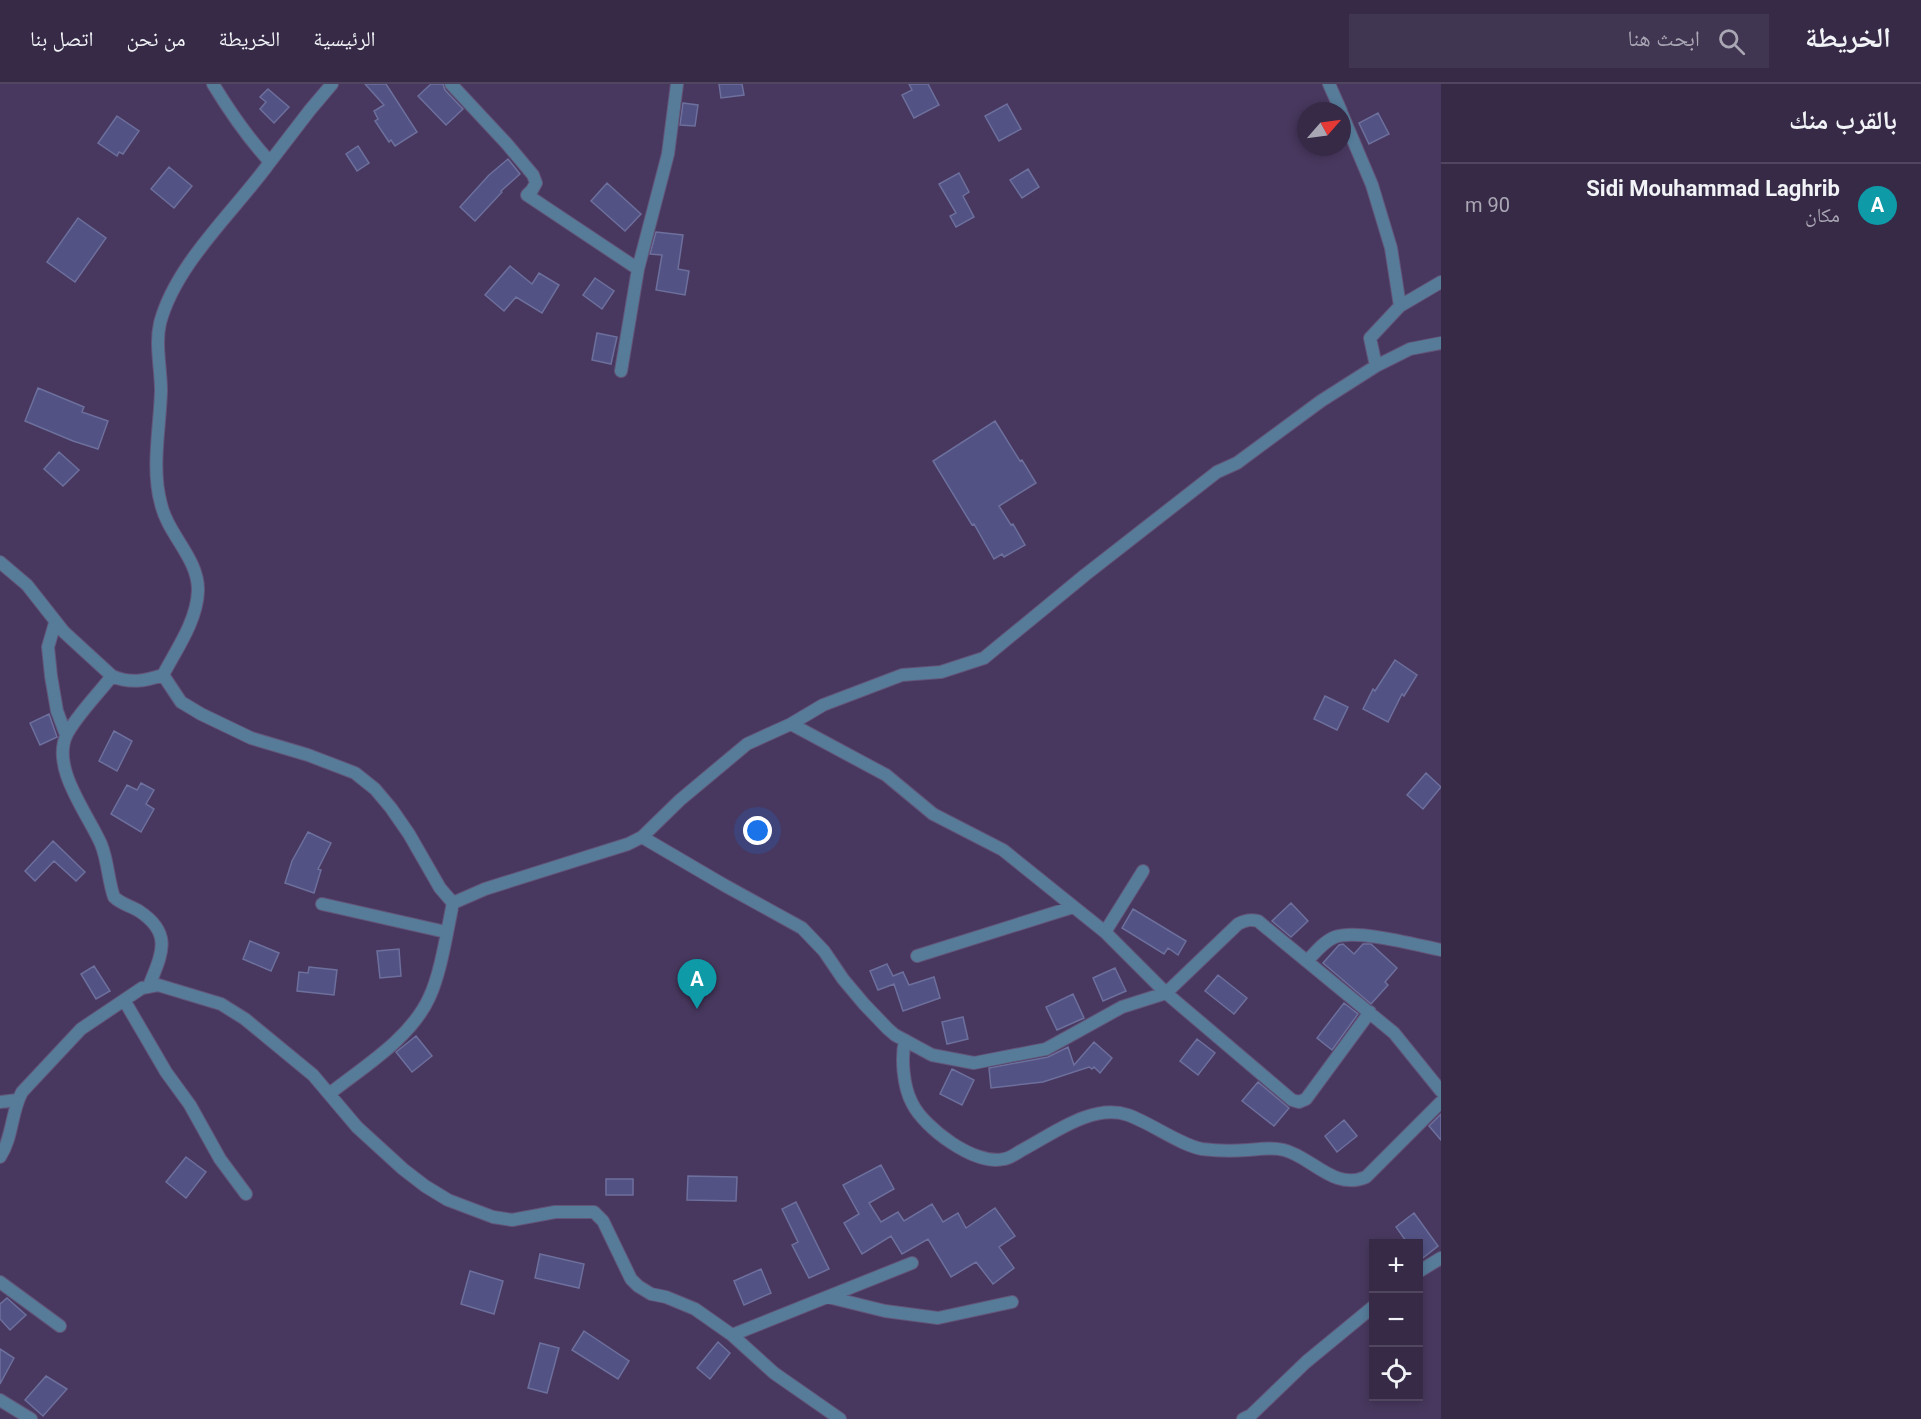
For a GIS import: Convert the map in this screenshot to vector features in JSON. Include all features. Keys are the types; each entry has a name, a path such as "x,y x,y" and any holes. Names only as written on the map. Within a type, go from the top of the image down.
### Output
{"street":[{"path":"213,84 229,110 270,162"},
{"path":"0,561 27,585 55,623 112,676 138,682 163,675 188,626 198,592 195,572 183,547 171,530 160,503 156,468 161,388 158,336 160,323 168,301 201,246 332,84"},
{"path":"451,84 533,175 536,183 527,195 638,269"},
{"path":"621,371 638,269 668,154 677,84"},
{"path":"1329,84 1336,102"},
{"path":"1351,136 1372,185 1391,248 1400,306"},
{"path":"1376,366 1370,338 1400,306 1441,282"},
{"path":"453,903 484,888 609,851 642,837 680,800 747,744 791,724 823,705 902,675 940,672 984,658 1217,472 1238,463 1321,401 1376,366 1410,349 1441,343"},
{"path":"55,623 48,646 57,711 66,735"},
{"path":"163,675 181,702 201,714 251,738 308,755 355,773 375,789 391,808 440,888 453,903"},
{"path":"112,676 66,735 63,762 66,775 101,843 114,897 147,917 163,940 149,986"},
{"path":"791,724 886,775 933,814 1003,850 1104,932 1166,993 1292,1100 1299,1102 1306,1099 1370,1012"},
{"path":"642,837 802,928 824,951 864,1004 888,1029 932,1055 974,1063 1046,1049 1122,1007 1166,993 1238,924 1245,920 1257,921 1370,1012 1394,1033 1441,1091"},
{"path":"1104,932 1143,871"},
{"path":"329,1094 413,1024 430,997 453,903"},
{"path":"322,904 447,932"},
{"path":"917,956 1073,907"},
{"path":"1307,961 1328,941 1336,936 1344,935 1374,936 1441,951"},
{"path":"0,1157 8,1141 17,1100 27,1086 81,1029 142,988 149,986 158,985 200,997 220,1004 245,1019 306,1069 357,1127 403,1169 448,1200 493,1217 512,1220 555,1212 594,1212 603,1221 631,1279 638,1286 651,1294 666,1297 695,1310 732,1335 774,1373 840,1419"},
{"path":"124,1000 220,1159 246,1194"},
{"path":"905,1040 904,1074 912,1103 934,1129 973,1156 988,1160 1005,1159 1088,1115 1108,1111 1131,1116 1200,1148 1226,1151 1269,1148 1292,1152 1336,1178 1350,1182 1366,1177 1441,1102"},
{"path":"0,1102 17,1100"},
{"path":"1423,1269 1441,1258"},
{"path":"732,1335 912,1263"},
{"path":"0,1282 60,1326"},
{"path":"828,1297 885,1311 938,1318 1012,1302"},
{"path":"1248,1418 1306,1362 1369,1310"},
{"path":"0,1400 31,1419"}],"building":[{"path":"365,84 386,84 417,132 395,146 391,140 389,142 375,121 378,119 374,111 384,105"},
{"path":"431,84 443,84 445,90 463,109 446,125 418,96"},
{"path":"719,84 742,84 744,95 721,98"},
{"path":"909,84 928,84 939,105 914,118 902,95 912,90"},
{"path":"268,89 289,107 274,123 260,109 266,102 260,97"},
{"path":"683,103 698,105 695,126 680,125"},
{"path":"1007,104 1021,129 999,141 985,116"},
{"path":"1378,113 1389,134 1369,144 1359,123"},
{"path":"117,116 139,131 123,154 119,152 117,156 98,143"},
{"path":"358,146 369,163 357,171 346,154"},
{"path":"508,159 520,174 501,191 475,221 460,207 489,175"},
{"path":"169,167 192,186 174,208 151,189"},
{"path":"1028,169 1039,187 1022,198 1010,180"},
{"path":"959,173 969,192 963,196 974,217 956,227 950,216 956,213 939,184"},
{"path":"607,183 641,214 625,231 591,201"},
{"path":"78,218 106,238 75,282 47,262"},
{"path":"656,232 683,235 678,269 689,271 685,295 656,290 662,255 650,254"},
{"path":"510,266 532,284 539,273 559,285 542,313 516,297 504,311 485,295"},
{"path":"595,278 614,291 602,309 583,295"},
{"path":"597,333 617,337 611,364 592,360"},
{"path":"38,388 84,407 82,412 108,421 98,449 25,421"},
{"path":"995,421 1036,483 999,506 1025,545 1004,557 1002,554 994,559 933,461"},
{"path":"59,452 79,470 63,486 44,469"},
{"path":"1395,660 1417,675 1404,696 1402,694 1388,722 1363,709 1373,689 1375,691"},
{"path":"1325,696 1348,707 1337,730 1314,719"},
{"path":"49,714 57,737 40,745 30,723"},
{"path":"114,731 132,741 117,771 99,761"},
{"path":"1426,773 1441,787 1423,809 1407,795"},
{"path":"141,783 154,790 146,804 154,809 141,832 111,814 127,785 137,790"},
{"path":"308,832 331,843 318,869 321,870 314,893 285,883 292,861"},
{"path":"53,841 85,872 76,881 54,861 35,881 25,871"},
{"path":"1291,903 1308,921 1291,937 1272,921"},
{"path":"1133,909 1186,941 1178,955 1168,948 1164,954 1122,928"},
{"path":"250,941 279,953 271,971 243,959"},
{"path":"1343,944 1354,954 1363,944 1371,944 1397,968 1385,982 1388,985 1371,1004 1323,963 1339,945"},
{"path":"399,949 401,976 380,978 377,951"},
{"path":"887,964 893,976 903,972 909,985 934,977 940,998 903,1011 894,984 878,990 870,971"},
{"path":"94,966 110,991 96,999 81,974"},
{"path":"309,967 337,970 334,995 297,991 299,972 308,973"},
{"path":"1115,968 1126,991 1103,1001 1093,978"},
{"path":"1218,975 1247,998 1234,1014 1205,991"},
{"path":"1073,994 1084,1018 1057,1030 1046,1007"},
{"path":"1344,1003 1358,1014 1332,1050 1317,1038"},
{"path":"963,1017 968,1039 947,1044 942,1022"},
{"path":"416,1036 432,1056 412,1072 396,1052"},
{"path":"1197,1039 1215,1053 1198,1075 1180,1061"},
{"path":"1094,1042 1112,1058 1100,1073 1094,1067 1092,1069 1089,1067 1043,1082 991,1088 989,1068 1048,1057 1068,1047 1074,1065"},
{"path":"952,1069 974,1080 962,1105 940,1094"},
{"path":"1258,1082 1289,1108 1274,1126 1242,1101"},
{"path":"1441,1114 1441,1140 1429,1126"},
{"path":"1344,1120 1357,1136 1337,1152 1325,1136"},
{"path":"186,1157 206,1172 186,1198 166,1182"},
{"path":"881,1165 894,1189 869,1203 881,1222 898,1212 904,1221 932,1204 943,1222 958,1213 966,1228 995,1208 1015,1236 999,1247 1014,1268 993,1284 976,1262 951,1277 928,1239 902,1254 891,1236 862,1254 844,1223 859,1214 843,1185"},
{"path":"688,1176 737,1177 736,1201 687,1200"},
{"path":"606,1179 633,1179 633,1195 606,1195"},
{"path":"796,1202 829,1269 809,1278 792,1245 798,1242 782,1209"},
{"path":"1414,1213 1438,1246 1423,1258 1423,1239 1404,1239 1396,1227"},
{"path":"540,1254 584,1264 579,1288 535,1278"},
{"path":"761,1269 771,1293 744,1305 734,1281"},
{"path":"470,1271 503,1281 494,1314 461,1304"},
{"path":"7,1298 26,1315 10,1330 0,1319 0,1304"},
{"path":"584,1331 629,1361 618,1379 572,1350"},
{"path":"718,1342 730,1353 710,1379 697,1368"},
{"path":"540,1343 559,1348 547,1393 528,1388"},
{"path":"0,1349 14,1358 0,1384"},
{"path":"46,1376 67,1389 43,1416 25,1400"}],"place":[{"name":"Sidi Mouhammad Laghrib","path":"697,1009"}]}
